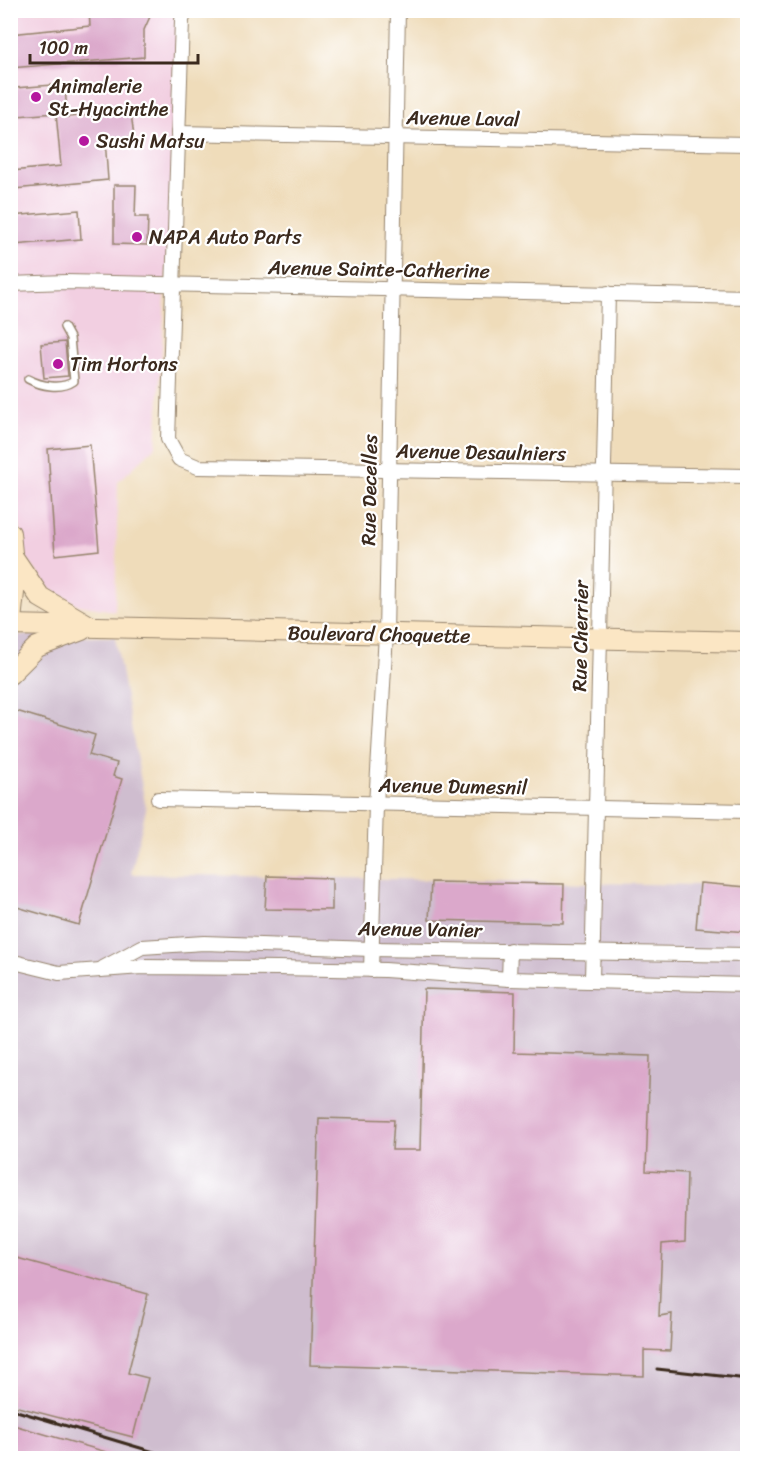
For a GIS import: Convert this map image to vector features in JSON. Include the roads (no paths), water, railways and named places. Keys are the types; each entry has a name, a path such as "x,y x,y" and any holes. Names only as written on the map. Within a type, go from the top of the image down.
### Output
{"main road":[{"path":"10,533 15,597 11,627"},
{"path":"13,557 40,597 90,627"},
{"name":"Boulevard Choquette","path":"11,627 747,642"},
{"path":"10,674 36,647 90,627"}],"street":[{"path":"173,287 182,20 186,10"},
{"name":"Rue Decelles","path":"371,970 376,805 386,634 398,10"},
{"name":"Avenue Laval","path":"177,133 747,144"},
{"name":"Avenue Sainte-Catherine","path":"10,284 66,282 173,287 393,288 747,297"},
{"name":"Avenue Desaulniers","path":"173,287 168,438 179,459 198,467 747,476"},
{"name":"Rue Cherrier","path":"592,980 608,293"},
{"name":"Avenue Dumesnil","path":"158,799 747,811"},
{"name":"Avenue Vanier","path":"98,970 142,947 204,943 371,949 747,955"},
{"path":"277,968 280,946"},
{"path":"509,979 510,950"},
{"name":"Avenue Vanier","path":"10,961 59,973 142,967 277,968 371,970 509,979 747,985"}],"lane":[{"path":"28,379 41,386 69,384 74,381 70,338 64,327"}],"railway":[{"path":"657,1369 748,1379"},
{"path":"10,1409 174,1458"}],"place":[{"name":"Animalerie St-Hyacinthe","path":"36,97"},
{"name":"Sushi Matsu","path":"84,141"},
{"name":"NAPA Auto Parts","path":"137,237"},
{"name":"Tim Hortons","path":"58,364"}]}
